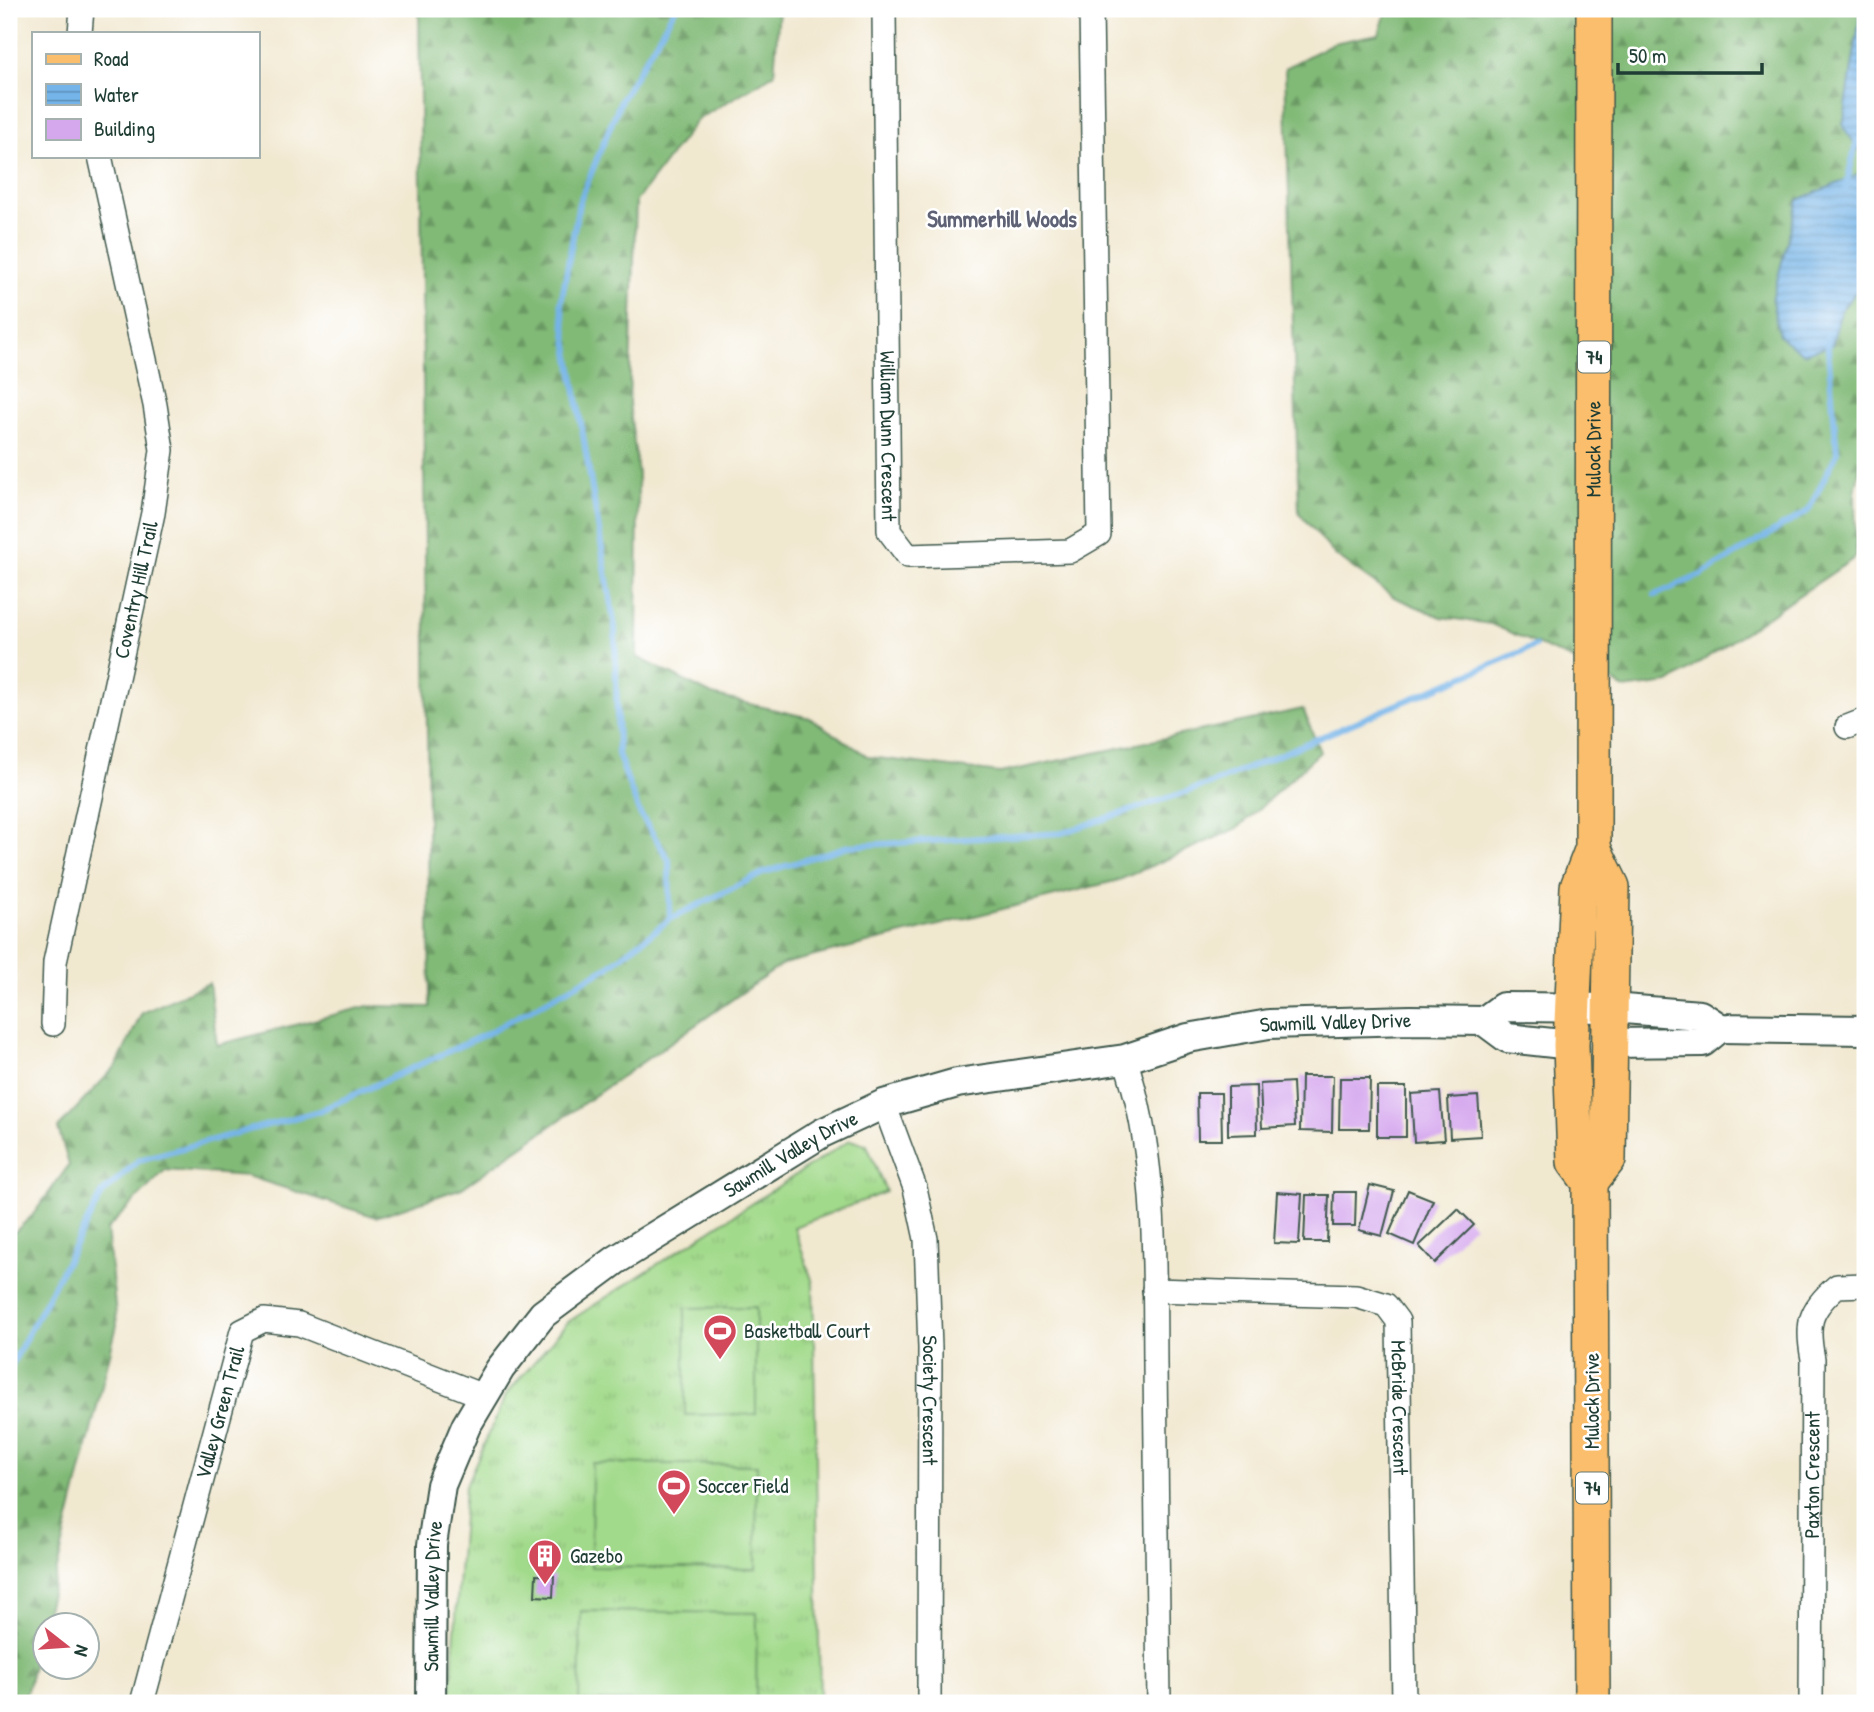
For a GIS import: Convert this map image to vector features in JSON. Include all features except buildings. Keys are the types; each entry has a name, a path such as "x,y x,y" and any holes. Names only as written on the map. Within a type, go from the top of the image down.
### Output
{"main road":[{"name":"Mulock Drive","path":"1592,1703 1590,1182 1575,1162 1571,1045 1578,887 1593,848 1594,9"},
{"name":"Mulock Drive","path":"1590,1182 1608,1159 1611,1008 1612,887 1593,848"}],"street":[{"path":"80,32 82,9"},
{"name":"William Dunn Crescent","path":"884,9 889,531 908,555 1070,551 1098,534 1091,9"},
{"name":"Coventry Hill Trail","path":"53,1024 55,962 153,513 162,450 155,405 100,158"},
{"name":"Sawmill Valley Drive","path":"431,1703 432,1545 441,1485 466,1426 500,1369 543,1314 616,1260 822,1133 884,1104 957,1083 1125,1059 1188,1038 1269,1024 1484,1021 1503,1007 1611,1008 1700,1015 1720,1028"},
{"path":"1484,1021 1507,1038 1571,1045 1703,1042 1720,1028 1865,1030"},
{"path":"1125,1059 1137,1096 1144,1137 1154,1290 1160,1703"},
{"name":"Society Crescent","path":"884,1104 915,1188 926,1239 930,1348 929,1703"},
{"name":"Paxton Crescent","path":"1811,1703 1813,1359 1808,1331 1814,1311 1837,1286 1865,1285"},
{"name":"McBride Crescent","path":"1154,1290 1356,1296 1386,1305 1398,1321 1404,1703"},
{"name":"Valley Green Trail","path":"142,1703 242,1331 264,1320 299,1324 483,1396"}],"green space":[{"path":"419,9 779,9 774,74 697,120 636,201 629,403 638,474 637,657 712,695 810,718 869,757 1000,773 1303,709 1320,752 1238,828 1119,880 783,964 462,1188 376,1217 247,1176 165,1170 107,1229 117,1325 47,1610 32,1610 32,1670 24,1703 9,1703 9,1237 32,1216 69,1165 58,1128 117,1065 142,1013 209,983 217,1045 368,1006 430,1007"},
{"path":"1387,9 1865,9 1865,441 1855,493 1856,557 1669,683 1623,689 1601,672 1491,624 1441,617 1394,597 1335,555 1299,513 1285,68 1333,43 1379,34"},
{"path":"850,1140 867,1145 886,1192 794,1227 813,1283 820,1703 450,1703 465,1487 506,1395 568,1322"},
{"name":"Basketball Court","path":"756,1307 756,1414 685,1415 685,1308"},
{"name":"Soccer Field","path":"592,1463 757,1465 756,1569 591,1567"},
{"path":"581,1611 757,1613 756,1703 579,1701"}],"water":[{"path":"1861,9 1865,9 1865,151 1856,147 1843,126"},
{"path":"1865,172 1863,283 1841,310 1832,345 1803,354 1779,336 1772,300 1798,200"}],"waterway":[{"path":"670,919 669,860 639,812 618,754 615,627 561,303 579,203 621,100 675,9"},
{"path":"1846,187 1857,140"},
{"path":"1655,595 1701,575 1808,511 1837,453 1827,338"},
{"path":"9,1370 102,1194 139,1160 319,1111 486,1034 608,967 670,919 763,873 848,846 1062,833 1213,783 1535,646"}],"place":[{"name":"Basketball Court","path":"720,1361"},
{"name":"Soccer Field","path":"674,1516"},
{"name":"Gazebo","path":"545,1586"}],"district":[{"name":"Summerhill Woods","path":"1002,219"}]}
